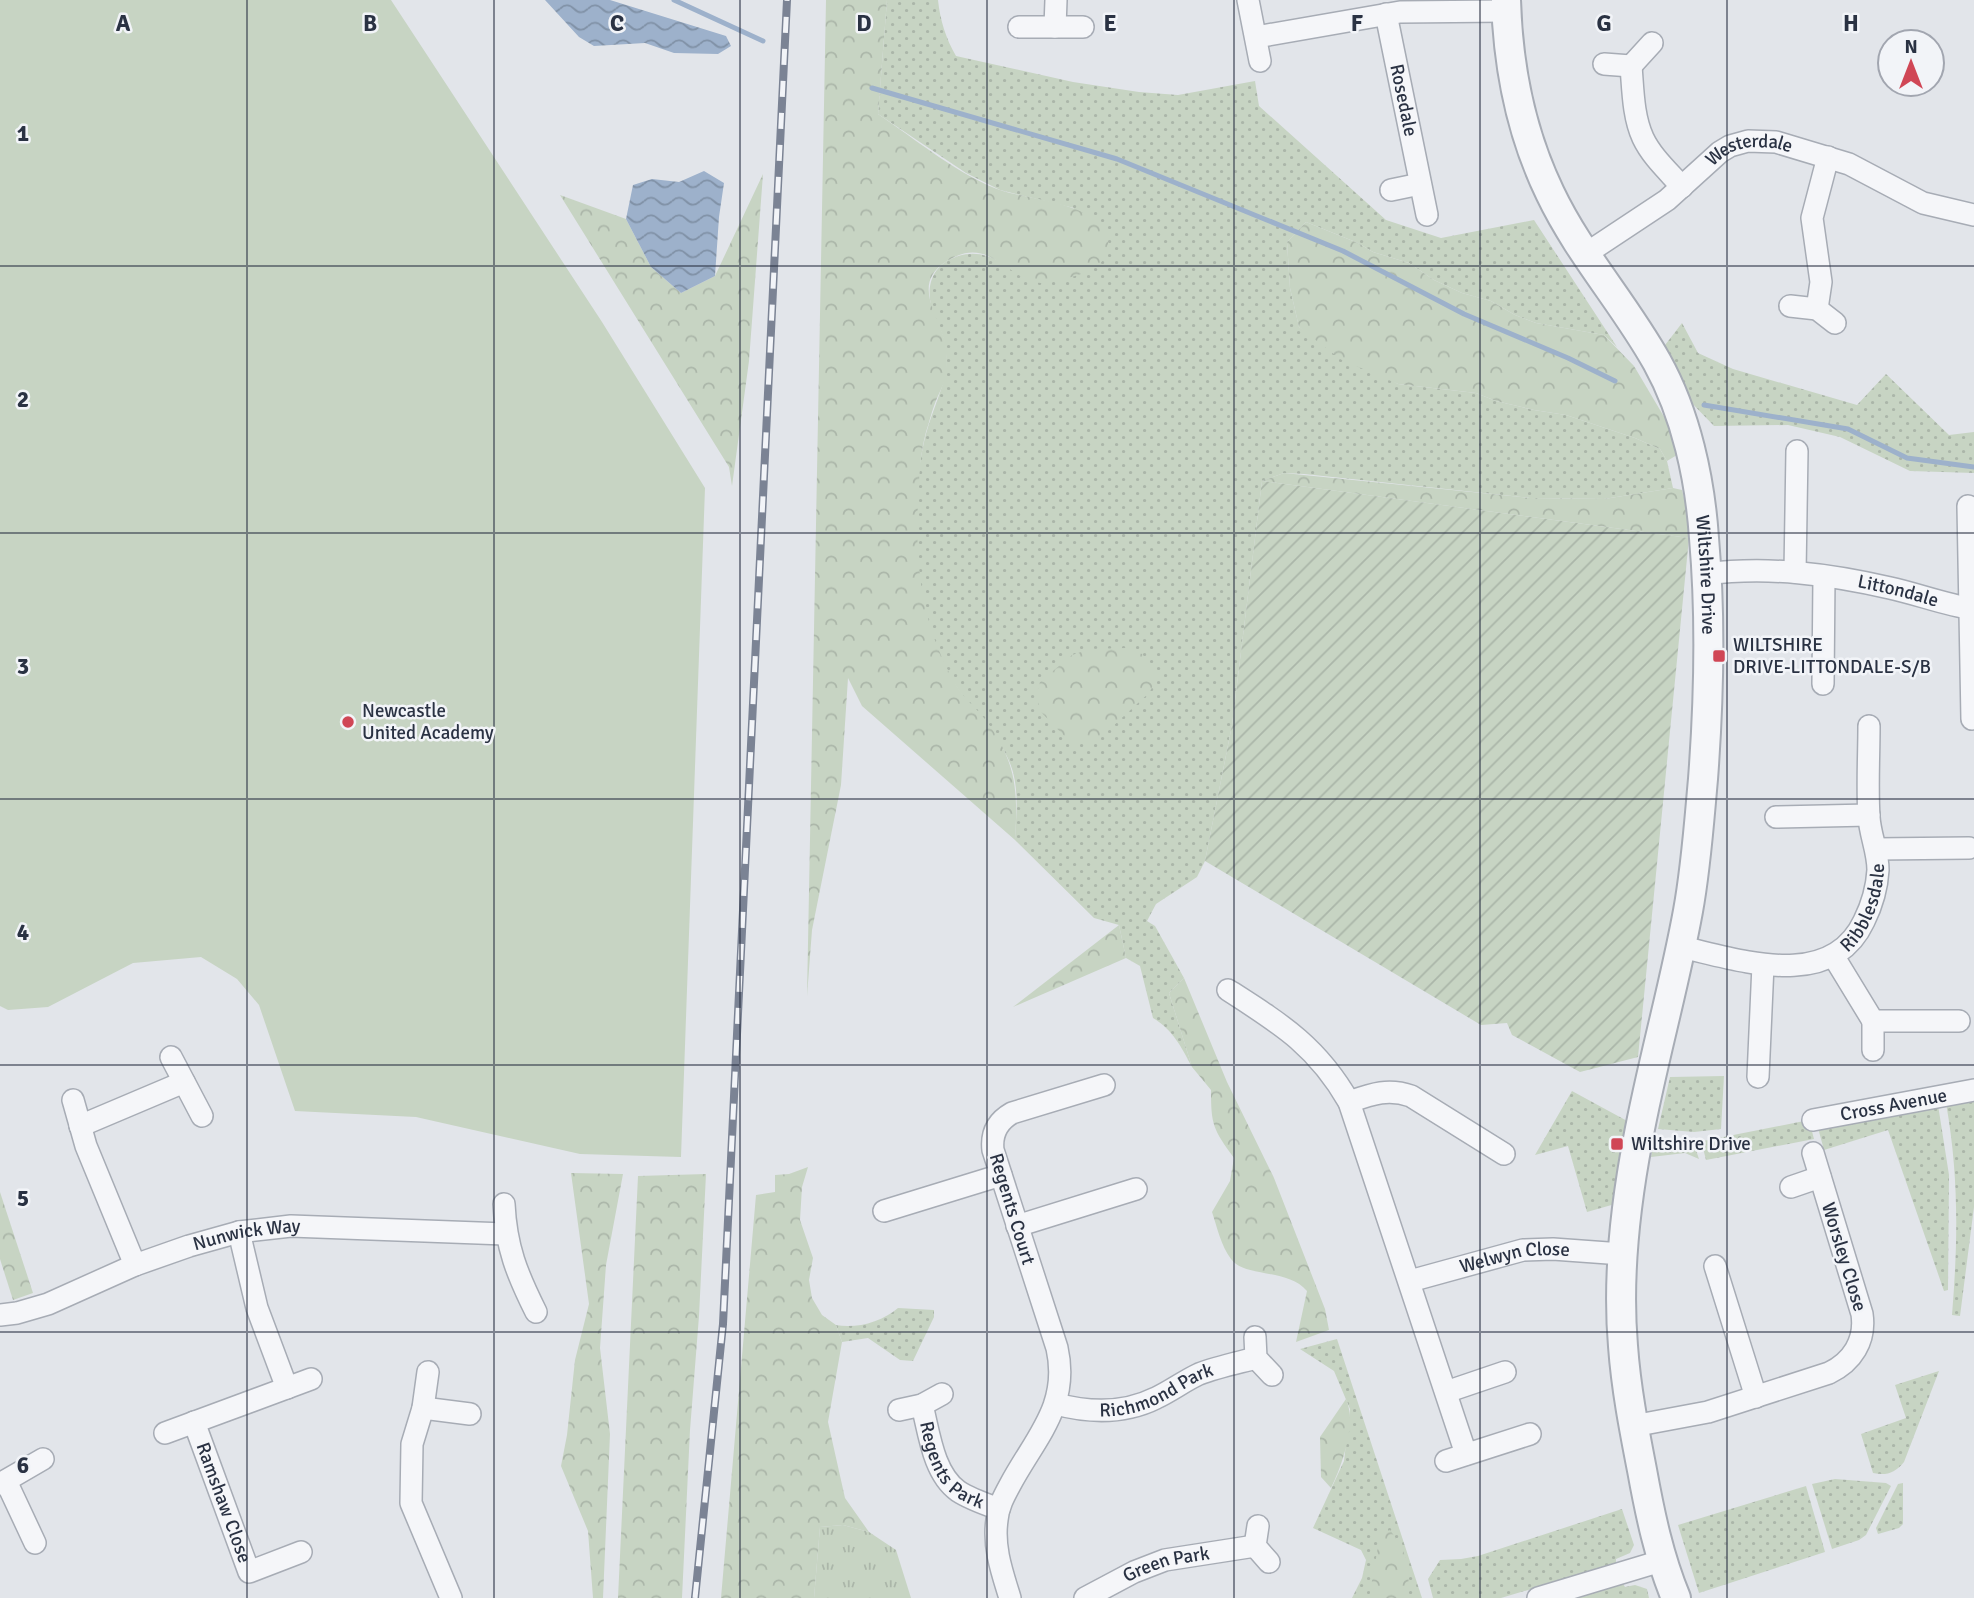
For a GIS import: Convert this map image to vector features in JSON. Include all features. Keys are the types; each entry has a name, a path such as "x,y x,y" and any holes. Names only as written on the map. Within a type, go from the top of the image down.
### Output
{"street":[{"path":"1055,27 1056,0"},
{"path":"1248,0 1261,61"},
{"path":"1256,37 1386,14 1506,5"},
{"name":"Wiltshire Drive","path":"1506,5 1510,69 1522,124 1550,195 1584,255 1650,351 1675,405 1693,463 1700,497 1706,574 1708,684 1695,871 1638,1140 1622,1254 1622,1344 1633,1426 1661,1561 1676,1598"},
{"name":"Rosedale","path":"1386,14 1427,215"},
{"path":"1019,27 1083,27"},
{"path":"1630,66 1652,43"},
{"path":"1604,64 1630,66"},
{"path":"1630,66 1636,115 1643,136 1658,160 1682,187"},
{"name":"Westerdale","path":"1584,255 1658,206 1720,152 1748,141 1776,142 1828,156 1861,169 1923,203 1974,214"},
{"name":"Westerdale","path":"1817,309 1821,282 1812,218 1828,156"},
{"path":"1391,190 1420,184"},
{"path":"1790,306 1817,309 1835,323"},
{"path":"1795,572 1797,451"},
{"path":"1968,506 1971,535 1972,719"},
{"name":"Littondale","path":"1706,574 1749,569 1795,572 1887,587 1972,609"},
{"path":"1823,684 1824,577"},
{"name":"Ribblesdale","path":"1681,947 1763,965 1801,965 1834,957 1853,940 1867,915 1876,886 1876,849 1869,815 1868,726"},
{"path":"1776,817 1869,815"},
{"name":"Ribblesdale","path":"1876,849 1969,848"},
{"name":"Ribblesdale","path":"1834,957 1873,1021"},
{"path":"1758,1077 1763,965"},
{"path":"1228,990 1307,1045 1324,1063 1349,1102 1446,1392 1456,1457 1530,1434"},
{"path":"1872,1050 1873,1021 1959,1021"},
{"path":"171,1057 202,1115"},
{"path":"80,1126 184,1082"},
{"name":"Regents Court","path":"1056,1404 1061,1378 1060,1363 992,1142 1000,1121 1012,1113 1104,1085"},
{"name":"Cross Avenue","path":"1813,1120 1974,1090"},
{"path":"1349,1102 1377,1093 1400,1092 1411,1096 1504,1154"},
{"path":"73,1100 86,1146 135,1265"},
{"name":"Worsley Close","path":"1633,1426 1691,1417 1756,1397 1837,1369 1855,1352 1864,1322 1813,1153"},
{"path":"884,1211 1001,1175"},
{"name":"Worsley Close","path":"1791,1187 1820,1177"},
{"path":"1017,1226 1136,1189"},
{"path":"504,1204 505,1234 519,1279 536,1312"},
{"name":"Nunwick Way","path":"0,1315 17,1314 48,1304 135,1265 189,1246 239,1233 291,1226 505,1234"},
{"path":"239,1233 257,1308 287,1388"},
{"name":"Welwyn Close","path":"1410,1281 1523,1250 1553,1249 1622,1254"},
{"path":"1715,1266 1756,1397"},
{"name":"Richmond Park","path":"1056,1404 1100,1411 1131,1408 1256,1347 1272,1375"},
{"path":"428,1372 423,1408 412,1444 411,1503 450,1598"},
{"path":"1446,1392 1506,1372"},
{"name":"Ramshaw Close","path":"165,1433 311,1379"},
{"name":"Regents Park","path":"899,1410 922,1405 942,1394"},
{"name":"Regents Park","path":"1010,1598 996,1550 999,1509 1018,1469 1056,1404"},
{"name":"Regents Park","path":"922,1405 945,1477 960,1492 999,1509"},
{"path":"423,1408 470,1414"},
{"name":"Ramshaw Close","path":"194,1422 249,1572 301,1552"},
{"path":"35,1543 3,1482 43,1460"},
{"name":"Green Park","path":"1085,1598 1166,1560 1261,1544"},
{"path":"1538,1598 1661,1561"}],"green space":[{"name":"Newcastle United Academy","path":"0,0 391,0 602,322 705,488 681,1157 580,1154 416,1117 295,1111 259,1005 237,979 201,957 133,963 48,1007 8,1010 0,1006"},
{"path":"826,0 887,0 878,114 939,157 987,185 1063,205 1091,217 1101,226 1107,237 1108,247 1106,256 1094,268 1076,276 1047,282 1029,280 987,255 975,253 962,254 947,261 931,278 929,297 945,342 947,370 926,432 920,467 917,527 923,596 928,619 944,663 959,690 997,737 1010,765 1016,808 1015,840 862,706 848,678 841,785 812,930 807,996"},
{"path":"887,0 938,0 944,29 956,56 1073,82 1178,95 1255,81 1259,106 1386,220 1441,238 1534,220 1617,347 1604,335 1536,323 1515,315 1491,301 1462,293 1434,280 1409,263 1373,252 1306,222 1287,242 1290,288 1299,327 1398,384 1476,393 1496,401 1566,415 1660,449 1667,461 1673,488 1604,499 1530,498 1304,474 1284,473 1262,481 1232,725 1205,861 1197,877 1156,904 1147,921 1155,926 1184,978 1169,993 1192,1067 1181,1046 1153,1018 1140,966 1126,958 1119,925 1094,918 1015,840 1016,789 1009,760 996,738 953,681 930,630 919,578 917,485 924,442 947,363 943,337 931,306 931,282 934,274 945,262 973,254 1000,261 1025,278 1074,208 1000,190 966,173 878,114"},
{"path":"763,174 749,361 732,486 729,467 560,195 626,219 651,267 681,293 715,276"},
{"path":"1306,222 1373,252 1409,263 1434,280 1462,293 1491,301 1536,323 1604,335 1634,366 1676,437 1677,455 1667,461 1660,449 1566,415 1496,401 1476,393 1398,384 1340,359 1299,327 1290,288 1287,242"},
{"path":"1682,323 1698,353 1733,369 1857,405 1886,374 1949,435 1974,432 1974,473 1910,471 1840,437 1788,425 1714,426 1685,396 1662,349"},
{"path":"1284,473 1530,498 1604,499 1673,488 1682,490 1689,538 1262,481"},
{"path":"1262,481 1689,538 1638,1057 1580,1072 1512,1035 1507,1023 1481,1025 1205,861 1232,725"},
{"path":"1126,648 1142,654 1155,672 1155,682 1149,693 1101,737 1083,744 1068,740 1041,712 1036,696 1040,682 1072,655 1090,649"},
{"path":"1119,925 1126,958 1013,1007"},
{"path":"1184,978 1227,1082 1274,1178 1325,1309 1329,1330 1296,1342 1307,1291 1289,1279 1237,1265 1225,1248 1212,1212 1230,1181 1234,1158 1215,1126 1211,1090 1192,1067 1169,993"},
{"path":"1724,1076 1721,1129 1694,1132 1658,1129 1670,1077"},
{"path":"1572,1091 1629,1122 1615,1204 1587,1212 1568,1146 1535,1155"},
{"path":"1974,1098 1974,1207 1960,1316 1952,1315 1956,1209 1946,1103"},
{"path":"1938,1105 1949,1175 1948,1290 1944,1291 1888,1130 1824,1150 1818,1128"},
{"path":"1809,1120 1814,1139 1706,1160 1703,1141"},
{"path":"1655,1138 1690,1142 1694,1144 1699,1159 1685,1153 1651,1157"},
{"path":"808,1167 802,1187 800,1220 813,1258 809,1280 812,1298 822,1315 836,1325 842,1342 828,1422 845,1498 869,1532 843,1525 820,1527 814,1598 721,1598 756,1195 775,1192 775,1175 789,1174"},
{"path":"571,1173 623,1174 606,1265 600,1348 610,1434 603,1598 593,1598 588,1531 561,1466 575,1360 589,1304"},
{"path":"706,1174 682,1598 618,1598 638,1176"},
{"path":"0,1192 33,1293 13,1300 0,1259"},
{"path":"898,1308 934,1310 934,1317 913,1361 900,1360 868,1338 842,1342 836,1325 869,1323"},
{"path":"1337,1339 1422,1598 1352,1598 1362,1578 1366,1560 1361,1550 1313,1528 1344,1461 1350,1409 1334,1371 1300,1349"},
{"path":"1939,1371 1904,1462 1890,1473 1873,1473 1861,1434 1906,1418 1895,1385"},
{"path":"1346,1399 1349,1432 1340,1468 1331,1488 1321,1477 1320,1437"},
{"path":"1835,1479 1886,1483 1891,1486 1866,1535 1832,1549 1812,1484"},
{"path":"1903,1483 1903,1524 1899,1528 1878,1534 1876,1528 1898,1484"},
{"path":"1806,1486 1825,1552 1699,1593 1678,1525"},
{"path":"1622,1509 1634,1545 1630,1553 1616,1559 1616,1564 1501,1598 1433,1598 1428,1579 1440,1560 1478,1556"},
{"path":"843,1525 869,1532 896,1550 911,1598 814,1598 820,1527"},
{"path":"1390,1530 1406,1559 1408,1592 1403,1598 1369,1598 1380,1535"},
{"path":"1622,1582 1625,1587 1635,1585 1647,1589 1649,1598 1572,1598"}],"water":[{"path":"545,0 610,0 726,36 731,46 718,54 674,53 645,43 594,46 579,37"},
{"path":"704,171 724,183 715,276 681,293 651,267 626,219 633,185 652,179 679,182"}],"waterway":[{"path":"674,0 763,41"},
{"path":"872,88 1117,159 1343,251 1464,314 1615,381"},
{"path":"1704,405 1848,429 1907,458 1974,467"}],"railway":[{"path":"695,1598 723,1324 787,0"}],"place":[{"name":"WILTSHIRE DRIVE-LITTONDALE-S/B","path":"1719,656"},
{"name":"Newcastle United Academy","path":"348,722"},
{"name":"Wiltshire Drive","path":"1617,1144"}]}
